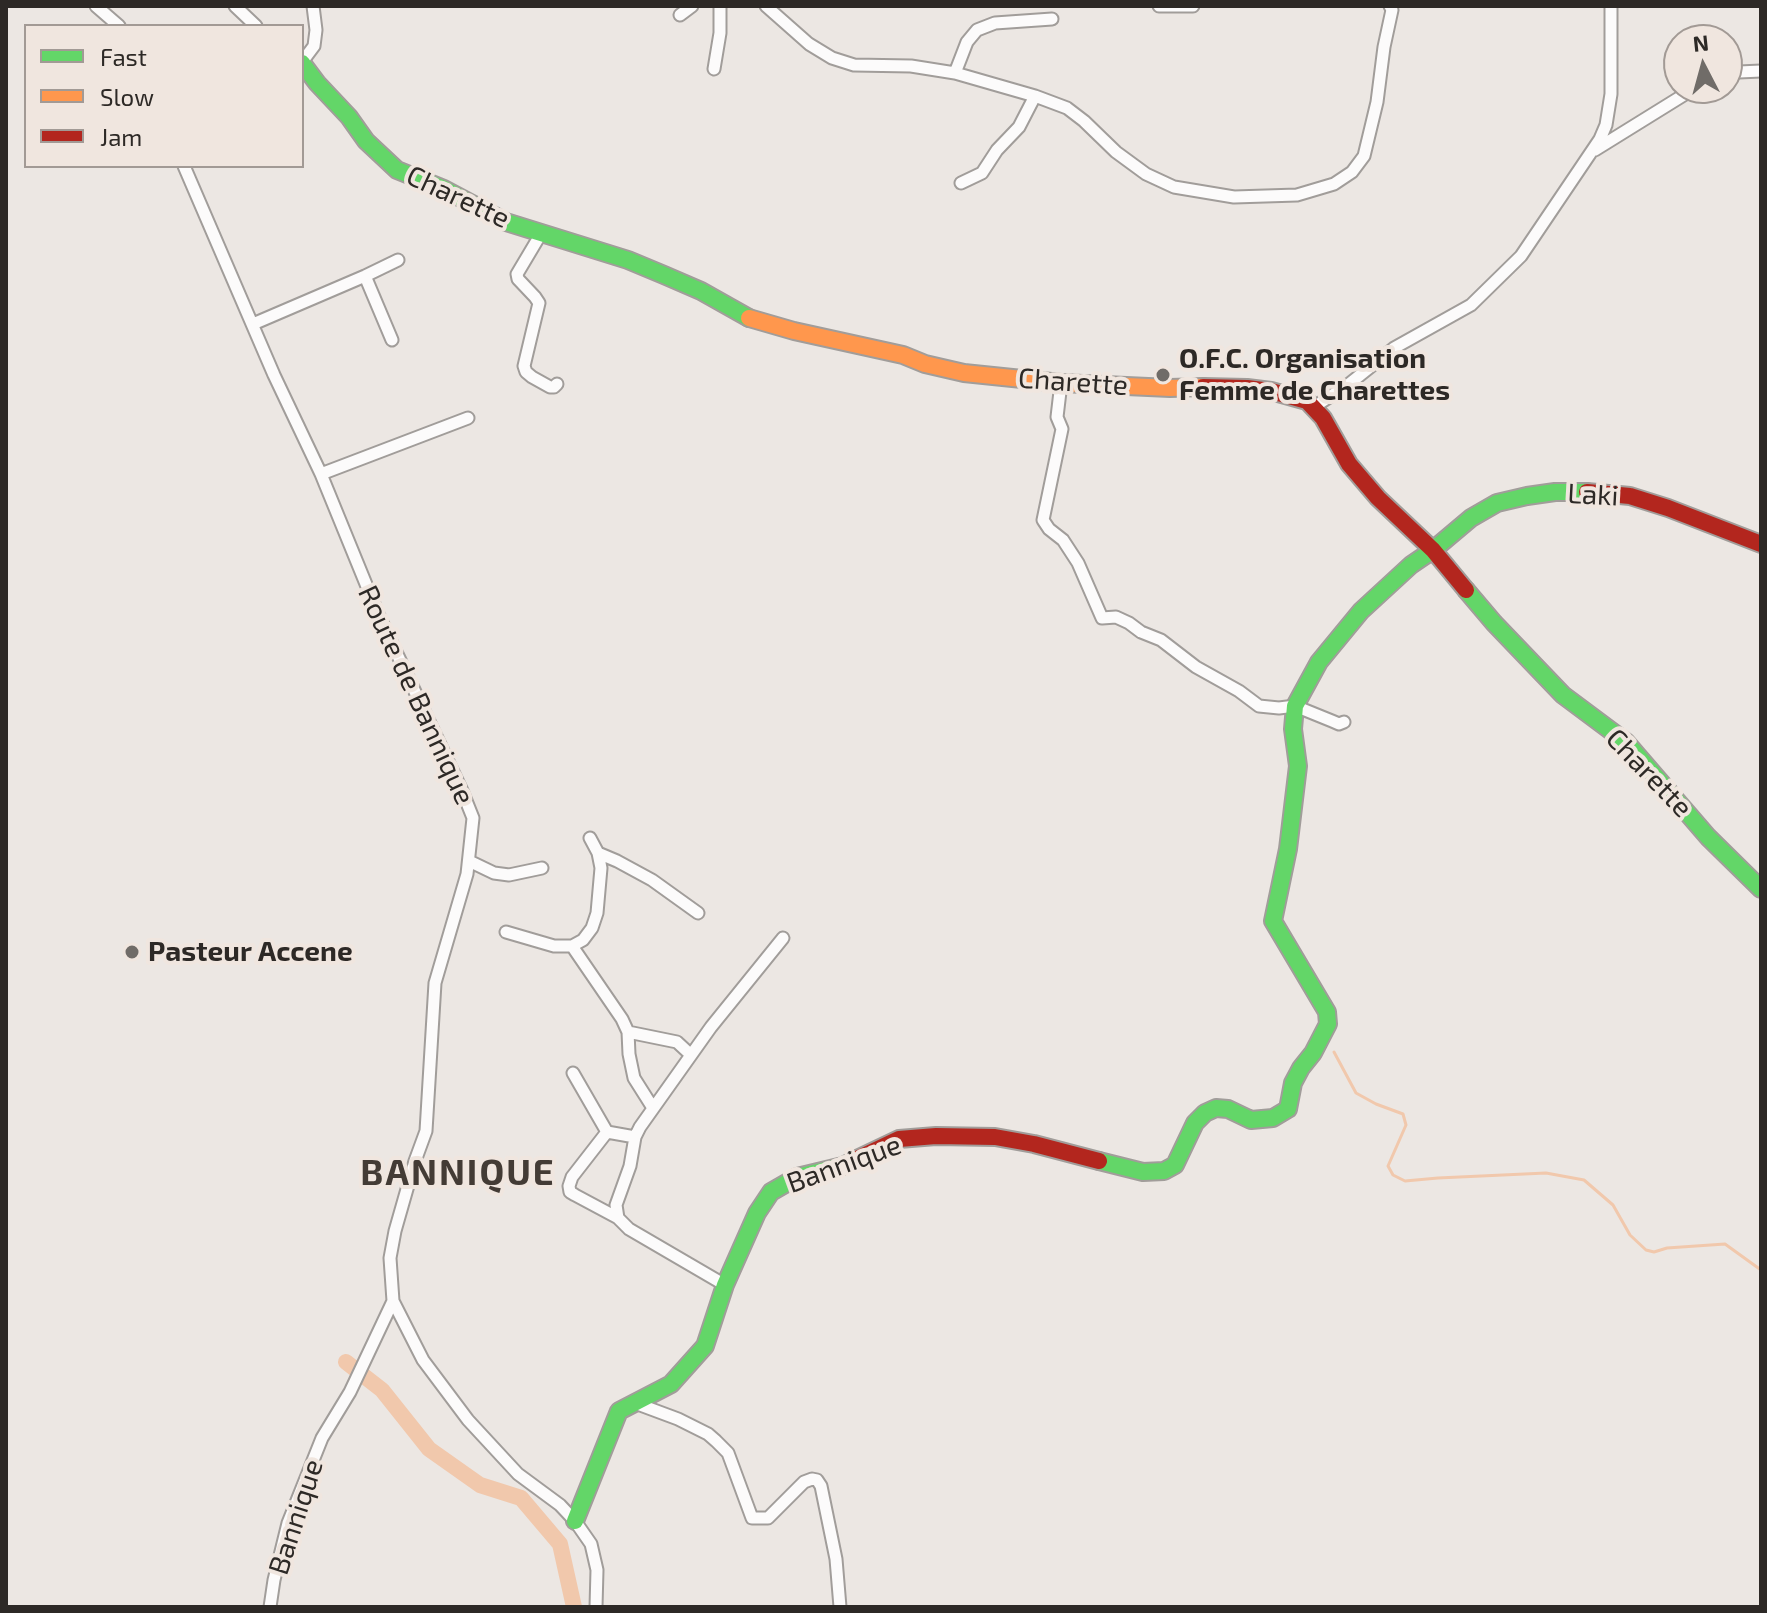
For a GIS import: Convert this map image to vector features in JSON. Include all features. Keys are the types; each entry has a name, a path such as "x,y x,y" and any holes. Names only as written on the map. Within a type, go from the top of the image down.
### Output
{"street":[{"path":"96,6 117,24"},
{"path":"235,6 254,24"},
{"path":"304,60 314,46 313,6"},
{"path":"680,15 692,6"},
{"path":"714,69 720,33 720,6"},
{"path":"766,6 809,44 832,58 854,65 911,66 955,73 1035,96 1067,108 1146,174 1174,187 1234,197 1297,195 1334,184 1352,172 1364,156 1377,102 1393,6"},
{"path":"1159,6 1193,6"},
{"path":"1314,407 1394,348 1471,305 1521,256 1606,125 1611,94 1611,6"},
{"path":"955,73 967,42 977,30 995,23 1052,19"},
{"name":"Charette","path":"304,66 366,141 397,170 444,189 506,222 628,260 664,275 701,291 750,319 903,355 925,364 964,373 1061,383 1247,388 1307,401 1314,407 1349,464 1378,498 1433,550 1494,623 1563,695 1626,742 1708,837 1761,889"},
{"path":"961,183 982,173 997,150 1019,127 1035,96"},
{"path":"1591,152 1670,104"},
{"name":"Route de Bannique","path":"185,168 274,375 321,474 379,616 473,818 469,861 435,983 426,1131 395,1231 390,1258 393,1301 423,1360 468,1420 518,1474 560,1505 591,1544 597,1570 596,1607"},
{"path":"542,232 517,274 539,303 524,366 532,377 550,387 557,384"},
{"path":"253,324 398,260"},
{"path":"365,276 392,340"},
{"path":"1061,383 1057,417 1062,429 1043,520 1063,540 1078,563 1102,618 1116,617 1161,640 1196,667 1259,706 1295,706 1339,724 1344,722"},
{"path":"321,474 468,418"},
{"name":"Laki","path":"1295,706 1319,662 1361,611 1411,565 1471,518 1497,503 1555,492 1630,496 1761,544"},
{"name":"Bannique","path":"575,1521 619,1411 671,1384 705,1346 725,1285 757,1213 771,1192 797,1177 843,1166 899,1139 936,1136 995,1137 1154,1173 1175,1165 1195,1123 1205,1113 1216,1108 1228,1109 1251,1120 1273,1118 1288,1109 1293,1083 1328,1024 1327,1012 1273,921 1288,849 1298,766 1293,729 1295,706"},
{"path":"506,932 554,946 572,946 583,940 592,928 597,913 601,868 590,838"},
{"path":"598,853 652,880 698,913"},
{"path":"469,861 494,873 509,875 538,868"},
{"path":"618,1218 616,1205 640,1127 719,1016 783,938"},
{"path":"572,946 622,1019 628,1032 634,1078 653,1108"},
{"path":"628,1032 677,1042 691,1055"},
{"path":"573,1073 607,1132 635,1137"},
{"path":"607,1132 572,1177 570,1192 618,1218 629,1229 725,1285"},
{"name":"Bannique","path":"270,1607 288,1523 322,1438 350,1392 393,1301"},
{"path":"635,1403 678,1419 716,1441 728,1453 752,1518 768,1518 804,1482 817,1480 821,1486 836,1559 840,1607"}],"waterway":[{"path":"1334,1052 1356,1093 1403,1114 1406,1125 1388,1166 1393,1175 1405,1181 1546,1173 1584,1180 1613,1205 1630,1235 1646,1250 1654,1252 1667,1248 1725,1244 1761,1270"},
{"path":"346,1362 382,1390 429,1449 480,1485 521,1498 560,1544 574,1607"}],"traffic: fast":[{"path":"304,66 366,141 397,170 444,189 506,222 628,260 664,275 701,291 749,318"},
{"path":"1099,1161 1143,1172 1164,1171 1175,1165 1195,1123 1205,1113 1216,1108 1228,1109 1251,1120 1273,1118 1288,1109 1293,1083 1328,1024 1327,1012 1273,921 1288,849 1298,766 1293,729 1295,706 1319,662 1361,611 1411,565 1471,518 1497,503 1527,496 1587,492"},
{"path":"1466,590 1563,695 1626,742 1708,837 1761,889"},
{"path":"575,1521 619,1411 671,1384 705,1346 725,1285 757,1213 771,1192 797,1177 843,1166 857,1159"}],"traffic: slow":[{"path":"749,318 964,373 1061,383 1203,387"}],"traffic: jam":[{"path":"1203,387 1271,391 1307,401 1323,418 1349,464 1378,498 1433,550 1466,590"},
{"path":"1587,492 1630,496 1761,544"},
{"path":"857,1159 899,1139 936,1136 995,1137 1099,1161"}],"place":[{"name":"O.F.C. Organisation Femme de Charettes","path":"1163,375"},
{"name":"Pasteur Accene","path":"132,952"}],"district":[{"name":"BANNIQUE","path":"458,1173"}]}
